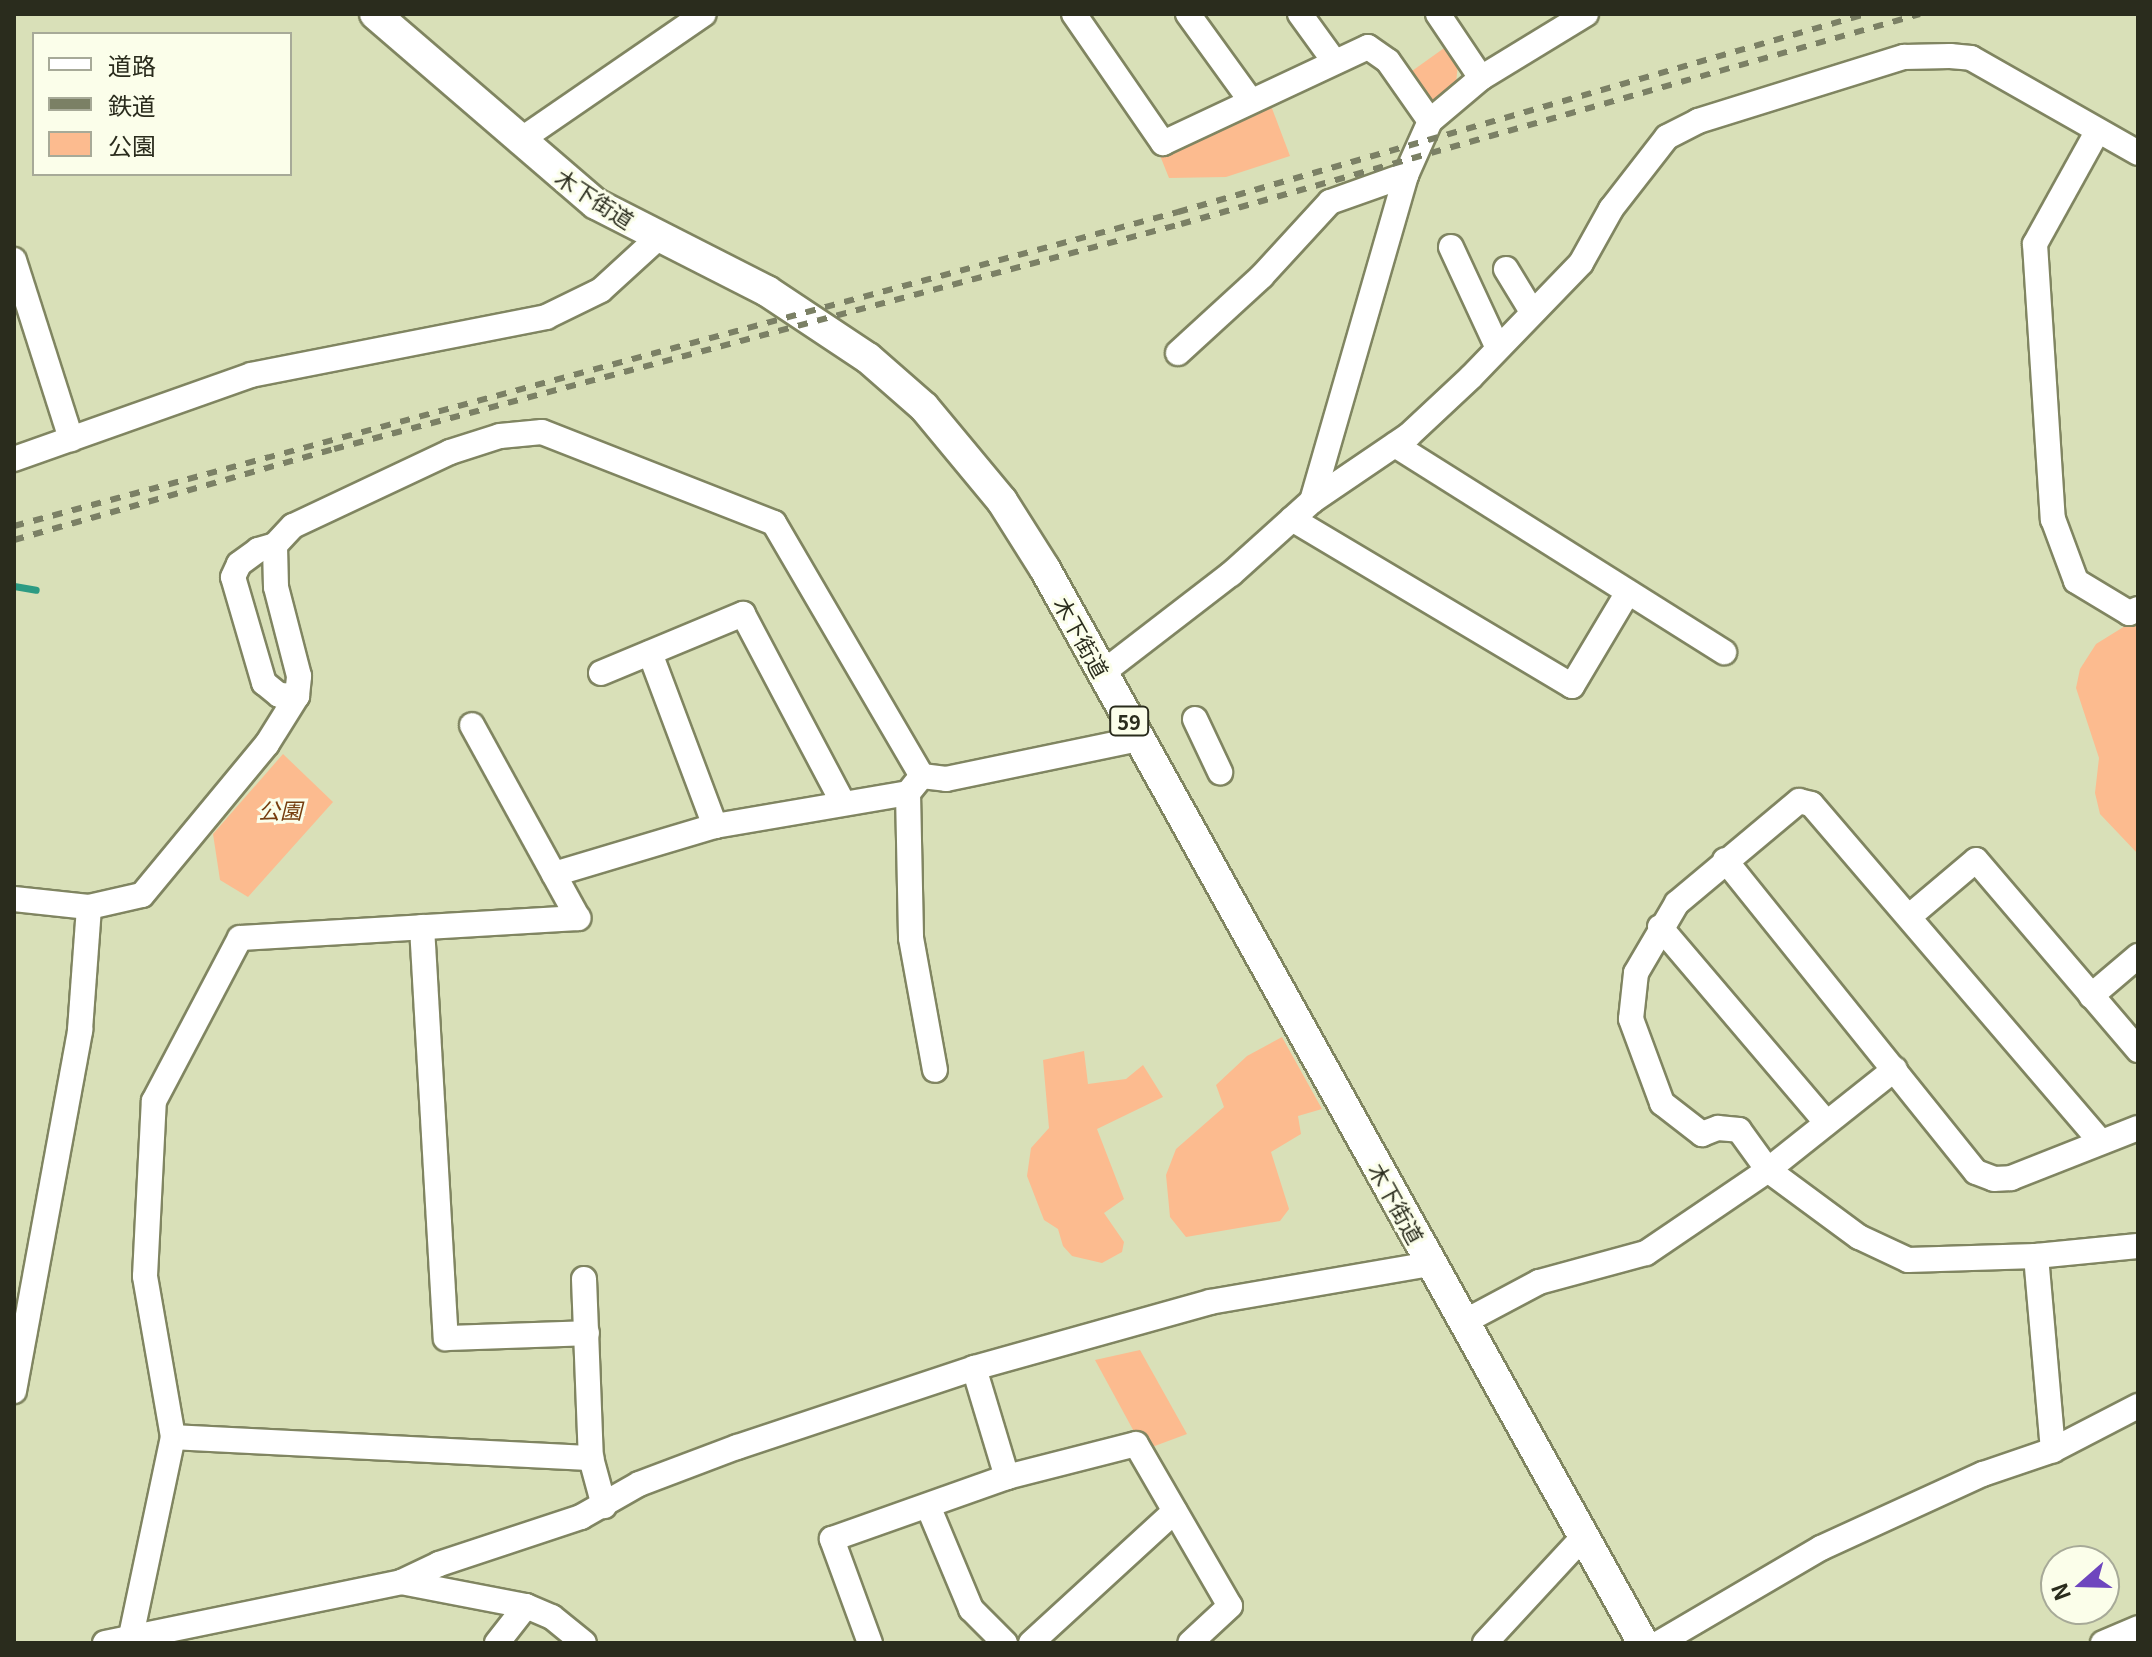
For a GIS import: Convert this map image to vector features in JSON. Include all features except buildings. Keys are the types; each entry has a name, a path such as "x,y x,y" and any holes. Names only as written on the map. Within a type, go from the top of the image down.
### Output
{"main road":[{"name":"木下街道","path":"375,14 519,141 596,204 819,321 924,407 1002,501 1140,739 1462,1323 1643,1643"}],"street":[{"path":"519,141 704,14"},
{"path":"1074,14 1163,143 1368,47 1388,61 1430,121"},
{"path":"1188,14 1251,101"},
{"path":"1300,14 1334,61"},
{"path":"1438,14 1481,78"},
{"path":"1312,501 1406,175 1430,121 1481,78 1586,14"},
{"path":"1101,674 1231,574 1312,501 1395,445 1471,377 1531,310 1581,263 1611,209 1667,137 1698,121 1904,57 1950,56 1971,58 2138,153"},
{"path":"2097,132 2035,244 2053,519 2076,581 2129,613 2138,609"},
{"path":"1178,353 1261,277 1330,202 1406,175"},
{"path":"14,459 251,375 546,317 601,290 659,237"},
{"path":"1451,247 1497,346"},
{"path":"14,260 71,439"},
{"path":"1506,269 1531,310"},
{"path":"297,696 279,695 264,683 233,577 245,558 275,545 293,526 450,452 521,432 561,437 762,517 782,531 915,785 911,938 935,1070"},
{"path":"1395,445 1724,652"},
{"path":"1292,519 1572,686 1628,592"},
{"path":"14,899 89,907 142,895 267,744 297,696 297,660 273,570 275,545"},
{"path":"601,673 743,614 843,803"},
{"path":"650,653 715,826"},
{"path":"1195,719 1220,772"},
{"path":"131,1636 173,1437 145,1276 154,1101 240,938 578,918 472,725"},
{"path":"554,874 715,826 843,803 915,785 1140,739"},
{"path":"2101,1142 1911,915 1811,804 1799,801 1677,903 1660,927 1631,996 1636,1041 1662,1103 1702,1134 1718,1128 1739,1130 1768,1170 1859,1237 1908,1260 2036,1256 2138,1246"},
{"path":"1725,860 1976,1172 1994,1179 2011,1178 2138,1128"},
{"path":"1911,915 1976,860 2138,1050"},
{"path":"14,1391 80,1030 89,907"},
{"path":"422,927 446,1338 587,1333"},
{"path":"1660,927 1827,1123"},
{"path":"2091,996 2138,956"},
{"path":"1462,1323 1539,1282 1646,1253 1768,1170 1895,1069"},
{"path":"2036,1256 2053,1450"},
{"path":"105,1643 401,1582 439,1564 604,1506 639,1484 723,1452 974,1368 1210,1302 1430,1264"},
{"path":"584,1279 591,1458 604,1506"},
{"path":"974,1368 1007,1477"},
{"path":"1659,1643 1821,1548 1983,1474 2053,1450 2138,1406"},
{"path":"173,1437 591,1458"},
{"path":"870,1643 832,1539 1007,1477 1136,1444 1230,1606 1190,1643"},
{"path":"928,1506 971,1609 1005,1643"},
{"path":"1031,1643 1175,1511"},
{"path":"1485,1643 1583,1537"},
{"path":"401,1582 526,1606 552,1617 584,1643"},
{"path":"497,1643 526,1606"},
{"path":"2103,1643 2138,1628"}],"green space":[{"path":"1447,46 1458,63 1456,84 1433,104 1412,71"},
{"path":"1270,103 1290,156 1226,177 1169,178 1159,153"},
{"path":"2138,618 2138,854 2100,814 2095,793 2099,758 2076,688 2080,669 2096,644"},
{"name":"公園","path":"283,754 333,802 248,897 220,880 213,834"},
{"path":"1282,1037 1322,1109 1298,1116 1301,1134 1271,1152 1289,1209 1280,1221 1186,1237 1170,1217 1166,1175 1176,1149 1224,1107 1216,1085 1247,1056"},
{"path":"1084,1051 1088,1084 1126,1079 1143,1065 1163,1097 1097,1129 1124,1199 1104,1213 1124,1242 1122,1252 1102,1263 1072,1256 1063,1246 1058,1229 1044,1220 1027,1176 1031,1148 1049,1128 1043,1060"},
{"path":"1140,1350 1187,1434 1144,1450 1095,1360"}],"waterway":[{"path":"14,586 36,590"}],"railway":[{"path":"14,526 1178,212 1866,14"},
{"path":"14,540 334,449 1181,224 1920,14"}]}
